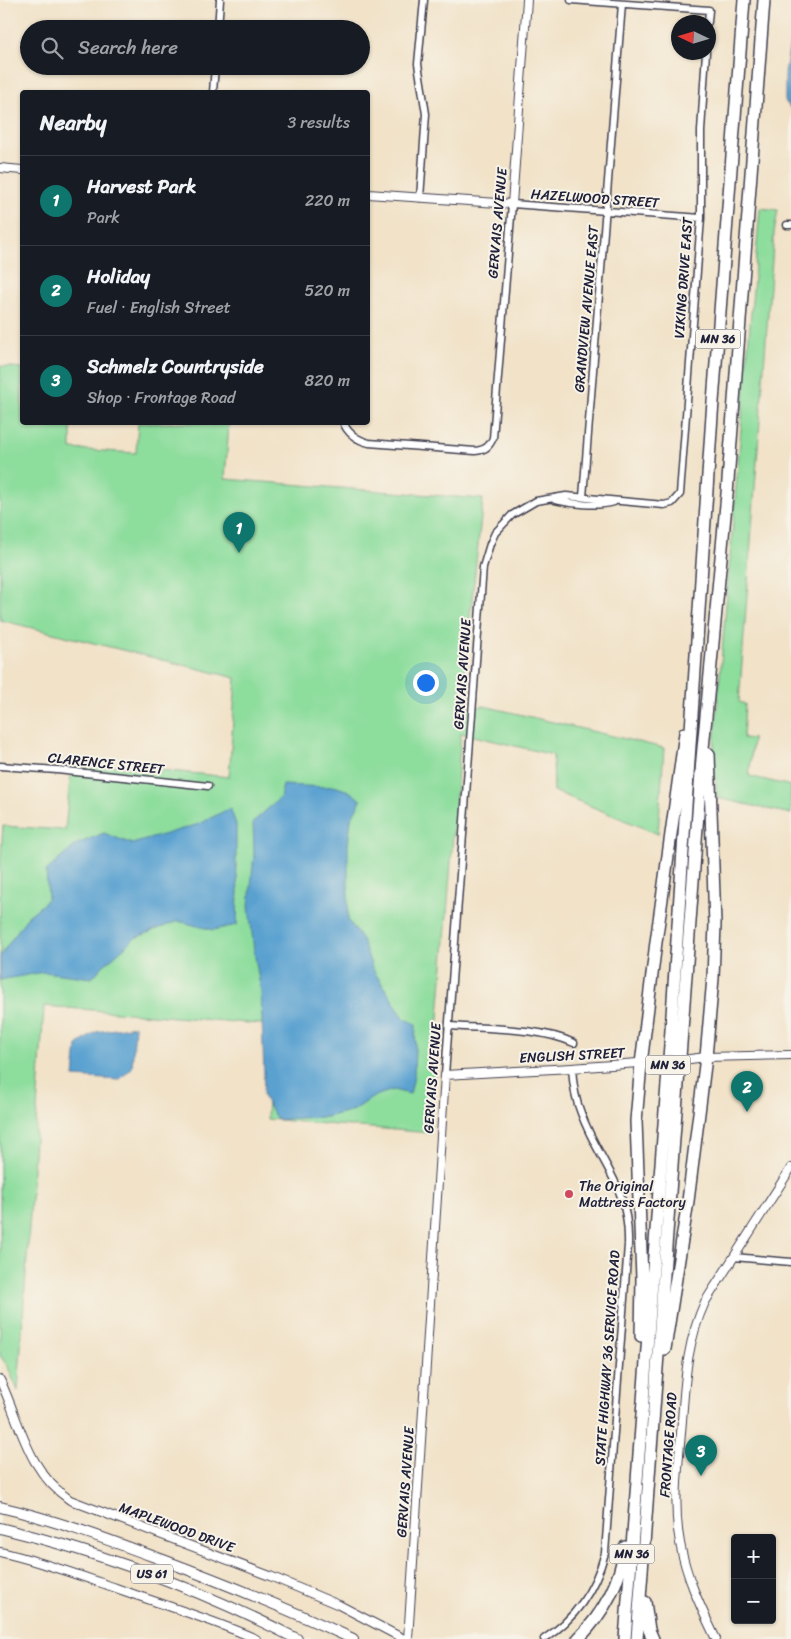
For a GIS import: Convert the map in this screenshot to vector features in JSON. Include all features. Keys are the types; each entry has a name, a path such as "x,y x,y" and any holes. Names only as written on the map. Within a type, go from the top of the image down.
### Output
{"highway":[{"name":"MN 36","path":"625,1639 695,677 712,415 744,0"},
{"name":"MN 36","path":"637,1639 702,759 728,494 764,0"},
{"path":"655,1398 670,1323 688,1201 700,1058 713,978 715,933 709,751 714,637"},
{"path":"639,1453 642,1278 636,1129 640,1064 685,732 695,677"},
{"path":"578,1639 599,1616 621,1571 638,1469"},
{"path":"643,1547 646,1610 652,1639"}],"main road":[{"name":"US 61","path":"0,1507 38,1516 131,1548 236,1588 353,1639"},
{"name":"US 61","path":"0,1528 87,1552 162,1578 219,1602 297,1639"}],"street":[{"path":"219,20 220,0"},
{"path":"420,198 426,114 418,64 424,0"},
{"name":"GERVAIS AVENUE","path":"345,425 355,438 369,443 475,450 487,447 493,438 527,0"},
{"path":"571,0 709,10 709,15"},
{"name":"GRANDVIEW AVENUE EAST","path":"583,497 622,4"},
{"name":"VIKING DRIVE EAST","path":"615,502 664,505 672,503 680,494 701,218 701,131 705,60"},
{"path":"213,90 214,75"},
{"path":"0,168 20,170"},
{"name":"HAZELWOOD STREET","path":"370,194 701,218"},
{"path":"552,499 566,496 606,499 615,502"},
{"path":"552,499 564,502 606,504 615,502"},
{"name":"GERVAIS AVENUE","path":"406,1639 448,1026 483,566 495,533 512,515 536,502 552,499"},
{"name":"CLARENCE STREET","path":"0,766 208,786"},
{"path":"448,1026 525,1032 563,1038 574,1042"},
{"name":"ENGLISH STREET","path":"445,1075 640,1064 700,1058 791,1055"},
{"name":"STATE HIGHWAY 36 SERVICE ROAD","path":"544,1639 564,1624 586,1599 600,1571 605,1553 629,1229 624,1200 581,1114 573,1086 572,1068"},
{"name":"FRONTAGE ROAD","path":"716,1639 694,1590 683,1559 677,1524 676,1483 687,1366 692,1334 705,1302 791,1168"},
{"path":"734,1257 791,1262"},
{"name":"MAPLEWOOD DRIVE","path":"0,1380 37,1467 50,1485 70,1500 340,1605 406,1639"},
{"path":"0,1552 51,1565 84,1576 205,1618 256,1639"}],"green space":[{"path":"760,208 778,210 774,233 739,702 745,704 743,738 753,739 749,776 791,786 791,814 717,798 713,756"},
{"path":"0,366 20,368 20,425 71,425 71,449 136,453 138,425 229,425 225,479 483,499 460,709 484,706 664,748 658,834 554,791 553,755 461,733 430,1133 267,1119 271,1025 44,1006 18,1391 7,1365 0,1356 0,868 3,826 65,830 72,761 229,777 236,678 0,620"}],"water":[{"path":"791,37 791,109 785,101 785,73"},
{"path":"283,785 334,786 349,791 361,800 351,819 348,845 348,920 363,941 372,968 404,1018 416,1024 414,1076 410,1094 393,1090 375,1096 354,1110 326,1117 277,1120 263,1096 261,992 249,906 254,854 253,822 280,798"},
{"path":"230,808 236,824 237,925 213,930 178,921 135,938 92,978 44,972 0,980 0,956 28,916 43,904 48,897 46,871 77,844 104,833 132,844 199,824"},
{"path":"135,1026 132,1068 119,1080 74,1077 77,1045 96,1032"}],"place":[{"name":"Harvest Park","path":"239,553"},
{"name":"Holiday","path":"747,1112"},
{"name":"The Original Mattress Factory","path":"569,1194"},
{"name":"Schmelz Countryside","path":"701,1476"}]}
